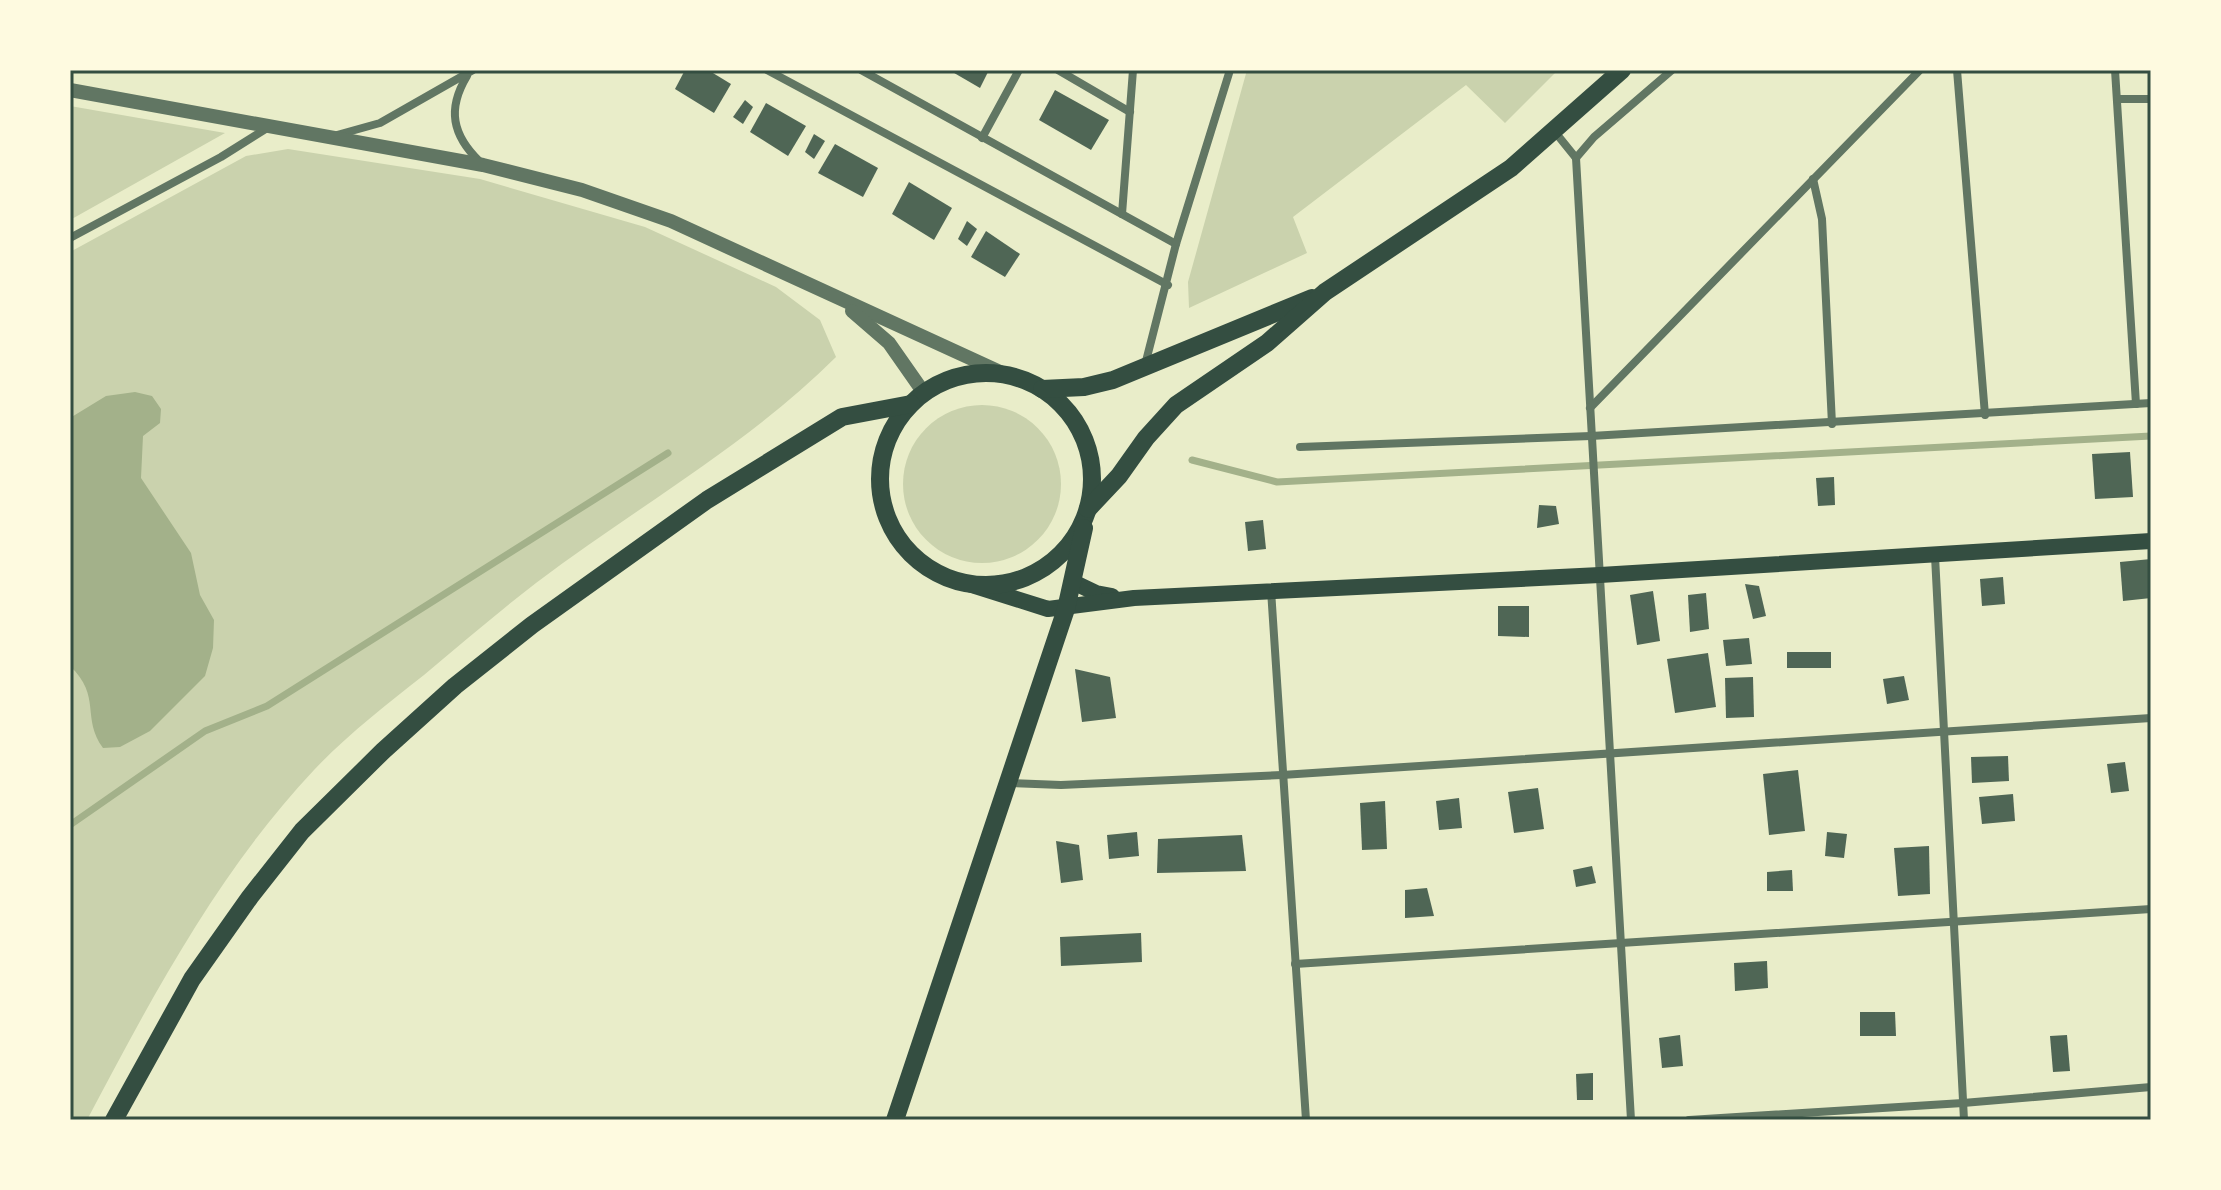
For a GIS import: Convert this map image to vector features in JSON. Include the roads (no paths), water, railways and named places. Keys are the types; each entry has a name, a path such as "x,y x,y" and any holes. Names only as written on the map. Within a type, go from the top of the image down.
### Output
{"main road":[{"path":"969,584 998,585 1039,570 1071,542 1086,513 1119,476 1153,428 1176,405 1267,343 1325,292 1511,168 1622,70"},
{"path":"1325,292 1145,367 1084,387 1042,389 1009,376 979,374 950,379 918,399 894,427 883,454 880,483 885,512 898,538 917,560 941,576 1048,609 1134,598 1600,575 2151,541"},
{"path":"895,1120 1073,582 1092,487 1087,445 1076,424 1042,389"},
{"path":"114,1120 192,979 250,897 302,831 424,714 532,625 707,500 842,417 918,399"},
{"path":"1073,582 1096,593 1134,598"}],"street":[{"path":"767,70 1168,285"},
{"path":"862,70 1176,244"},
{"path":"982,138 1019,70"},
{"path":"1058,70 1130,112"},
{"path":"1122,214 1133,70"},
{"path":"1145,367 1176,244 1230,70"},
{"path":"1576,158 1594,137 1672,70"},
{"path":"1590,408 1920,70"},
{"path":"1957,70 1985,415"},
{"path":"2115,70 2136,404"},
{"path":"332,136 380,123 471,71"},
{"path":"471,71 456,94 453,113 457,133 466,149 483,165"},
{"path":"70,90 483,165 625,204 717,241 1009,376"},
{"path":"2117,99 2151,99"},
{"path":"70,238 221,157 271,125"},
{"path":"1555,132 1576,158 1631,1120"},
{"path":"1813,179 1822,219 1832,424"},
{"path":"830,294 889,343 918,399"},
{"path":"1300,447 1832,424 2151,403"},
{"path":"1935,556 1951,921 1964,1120"},
{"path":"1271,590 1306,1120"},
{"path":"1005,783 1061,785 1282,775 2151,718"},
{"path":"1295,964 1622,940 2151,909"},
{"path":"1689,1120 1963,1103 2151,1087"}],"waterway":[{"path":"1192,460 1277,482 2151,436"},
{"path":"70,825 205,731 267,706 668,453"}]}
